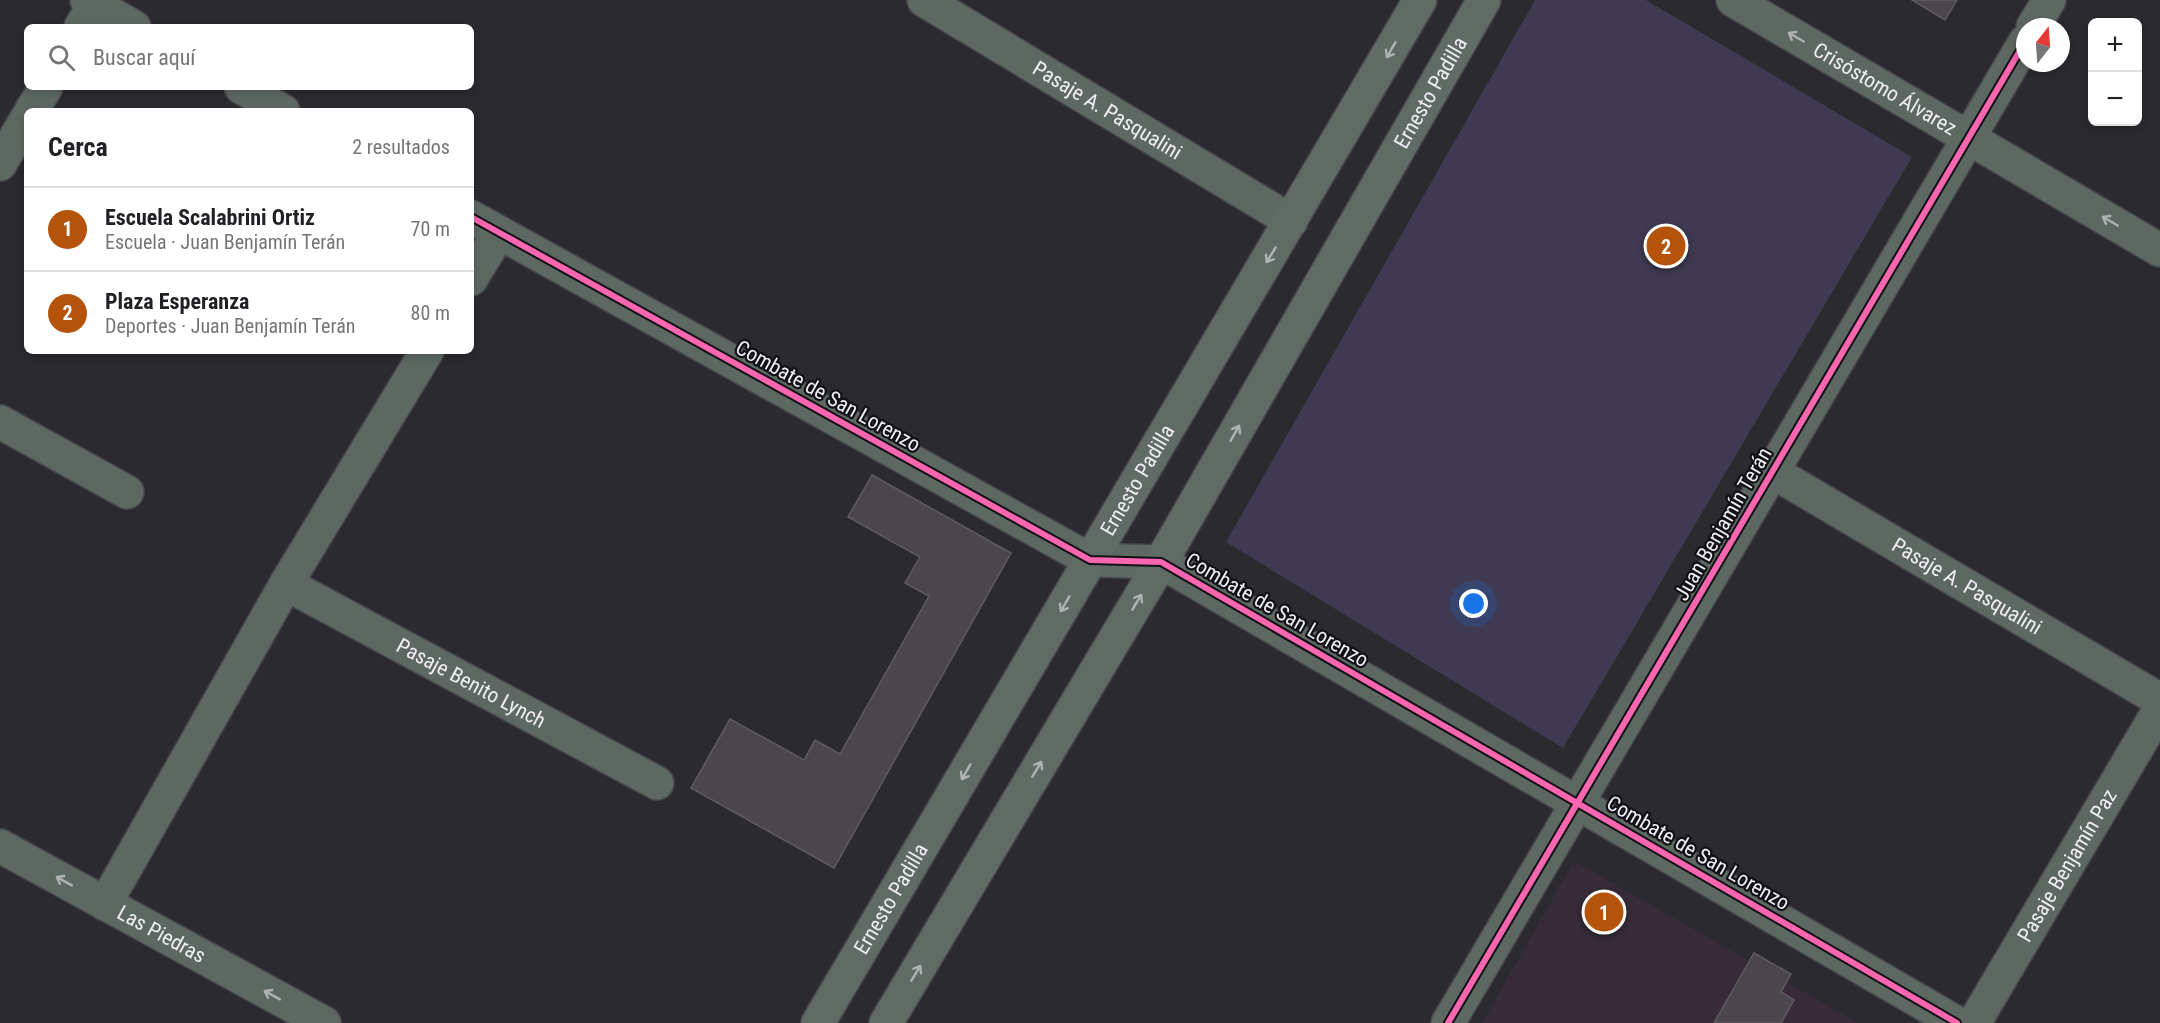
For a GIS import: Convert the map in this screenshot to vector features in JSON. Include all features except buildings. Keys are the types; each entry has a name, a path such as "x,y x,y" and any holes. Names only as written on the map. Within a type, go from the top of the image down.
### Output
{"main road":[{"name":"Ernesto Padilla","path":"818,1023 1420,0"},
{"name":"Ernesto Padilla","path":"886,1023 1161,562 1484,0"}],"street":[{"name":"Pasaje A. Pasqualini","path":"924,0 1291,221"},
{"name":"Crisóstomo Álvarez","path":"1733,0 2160,250"},
{"path":"2038,18 2049,0"},
{"path":"90,8 127,24"},
{"name":"Juan Benjamín Terán","path":"1448,1023 2016,58"},
{"path":"33,108 44,90"},
{"path":"246,90 278,108"},
{"path":"0,164 24,123"},
{"name":"Combate de San Lorenzo","path":"485,225 1090,560 1161,562 1957,1023"},
{"path":"474,267 485,225"},
{"path":"105,904 286,584 425,354"},
{"path":"0,422 127,492"},
{"name":"Pasaje A. Pasqualini","path":"1773,472 2160,700"},
{"name":"Pasaje Benito Lynch","path":"286,584 657,783"},
{"name":"Pasaje Benjamín Paz","path":"1974,1023 2160,709"},
{"name":"Las Piedras","path":"0,846 324,1023"}],"shaded area":[{"path":"1535,0 1646,0 1912,157 1563,748 1226,542"},
{"path":"1574,861 1755,964 1858,1023 1482,1023"}],"cycle path":[{"path":"1448,1023 2016,57"},
{"path":"474,219 1090,560 1161,562 1957,1023"}],"place":[{"name":"Plaza Esperanza","path":"1666,246"},
{"name":"Escuela Scalabrini Ortiz","path":"1604,912"}]}
